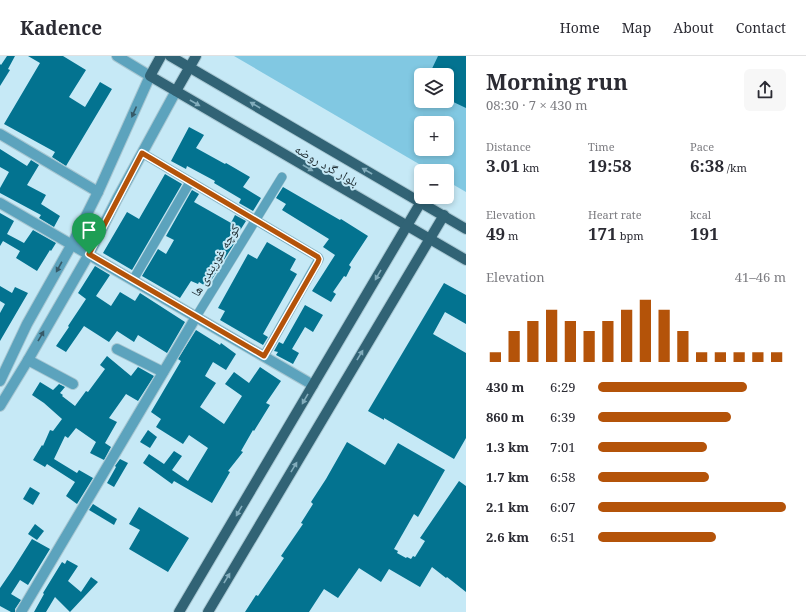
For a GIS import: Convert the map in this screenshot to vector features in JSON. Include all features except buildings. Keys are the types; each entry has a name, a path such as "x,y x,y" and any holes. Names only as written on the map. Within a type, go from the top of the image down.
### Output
{"main road":[{"path":"150,76 161,56"},
{"name":"بلوار گرد روضه","path":"170,56 414,198"},
{"path":"176,91 196,56"},
{"name":"بلوار گرد روضه","path":"150,76 466,260"},
{"path":"180,612 420,204"},
{"name":"بلوار گرد روضه","path":"424,204 466,228"},
{"path":"208,612 444,216"}],"street":[{"path":"0,380 27,324 72,244 98,192 150,76 117,56"},
{"path":"0,406 3,394 28,360 89,254 176,91"},
{"path":"0,134 98,192"},
{"path":"142,153 318,257 319,259 264,356"},
{"name":"کوچه غوربندی ها","path":"196,317 282,176"},
{"path":"133,280 190,182"},
{"path":"0,203 313,385"},
{"path":"21,612 196,317"},
{"path":"117,349 163,372"},
{"path":"28,360 73,384"}],"shaded area":[{"path":"234,56 466,56 466,192 454,185 454,164 419,164"}],"route":[{"path":"142,153 318,257 319,259 264,356 89,254 142,153"}]}
